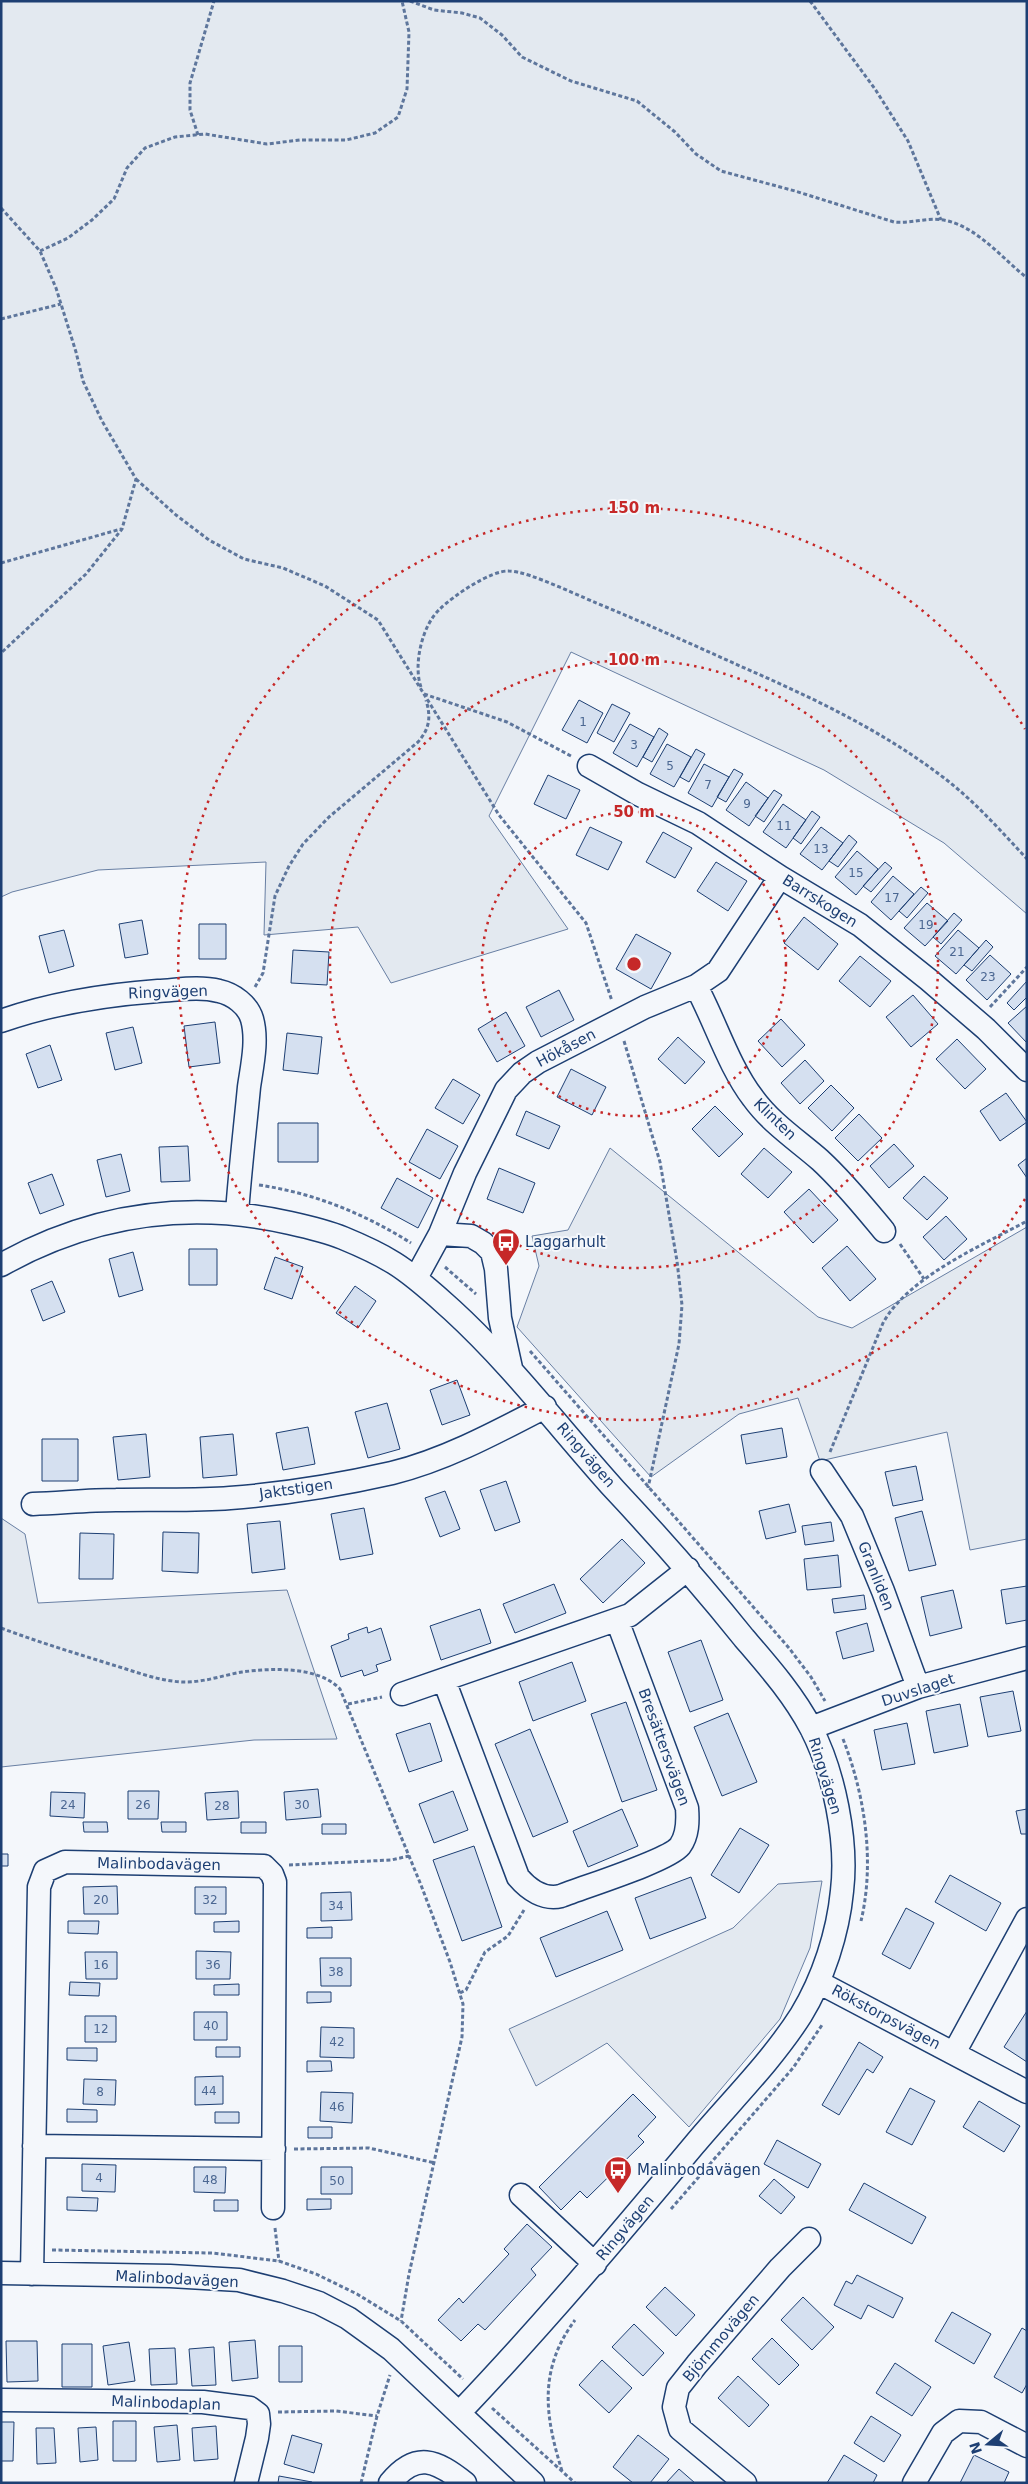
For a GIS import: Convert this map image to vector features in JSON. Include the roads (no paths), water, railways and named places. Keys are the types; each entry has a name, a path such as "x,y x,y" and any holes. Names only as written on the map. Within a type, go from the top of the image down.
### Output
{"street":[{"name":"Barrskogen","path":"589,766 638,794 698,823 780,877 860,925 977,1022 1027,1070"},
{"name":"Hökåsen","path":"416,1278 440,1234 465,1173 506,1090 522,1073 538,1062 618,1020 696,986 718,971 780,877"},
{"name":"Klinten","path":"696,986 742,1083 753,1099 770,1118 820,1161 850,1191 884,1231"},
{"name":"Ringvägen","path":"1,1021 28,1012 79,1000 126,994 204,988 221,991 239,1000 251,1017 253,1029 237,1213"},
{"name":"Ringvägen","path":"1,1265 66,1234 108,1222 164,1212 237,1213 319,1229 391,1261 416,1278 466,1323 511,1368 596,1468 688,1569 786,1688 811,1728 821,1753 837,1807 843,1853 843,1890 833,1938 818,1982 801,2014 770,2058 710,2125 595,2264 522,2347 460,2412"},
{"path":"440,1234 471,1236 484,1243 492,1252 496,1268 500,1318 511,1368"},
{"name":"Jaktstigen","path":"33,1504 113,1500 230,1498 299,1490 355,1480 393,1472 449,1452 496,1432 545,1407"},
{"name":"Granliden","path":"822,1471 852,1516 883,1591 918,1687"},
{"path":"402,1694 630,1615 688,1569"},
{"name":"Bresättersvägen","path":"444,1680 514,1870 522,1883 535,1892 547,1897 561,1896 663,1858 680,1846 687,1827 687,1808 617,1620"},
{"name":"Duvslaget","path":"811,1728 918,1687 1027,1658"},
{"name":"Malinbodavägen","path":"32,2274 39,1887 45,1871 65,1862 264,1866 272,1874 275,1882 274,2149"},
{"name":"Rökstorpsvägen","path":"954,2053 1027,1919"},
{"name":"Rökstorpsvägen","path":"818,1982 1027,2092"},
{"path":"34,2146 274,2149 273,2208"},
{"path":"522,2195 595,2264"},
{"name":"Björnmovägen","path":"745,2483 680,2429 674,2407 678,2388 767,2283 809,2239"},
{"name":"Malinbodavägen","path":"1,2273 170,2276 240,2280 283,2291 319,2303 348,2318 398,2355 460,2412"},
{"name":"Malinbodaplan","path":"1,2400 203,2402 250,2408 258,2414 259,2424 246,2483"},
{"path":"460,2412 533,2483"},
{"path":"914,2483 943,2434 958,2421 980,2422 1027,2446"},
{"path":"390,2483 402,2468 421,2461 434,2463 465,2483"}],"place":[{"name":"Laggarhult","path":"506,1266"},
{"name":"Malinbodavägen","path":"618,2194"}]}
